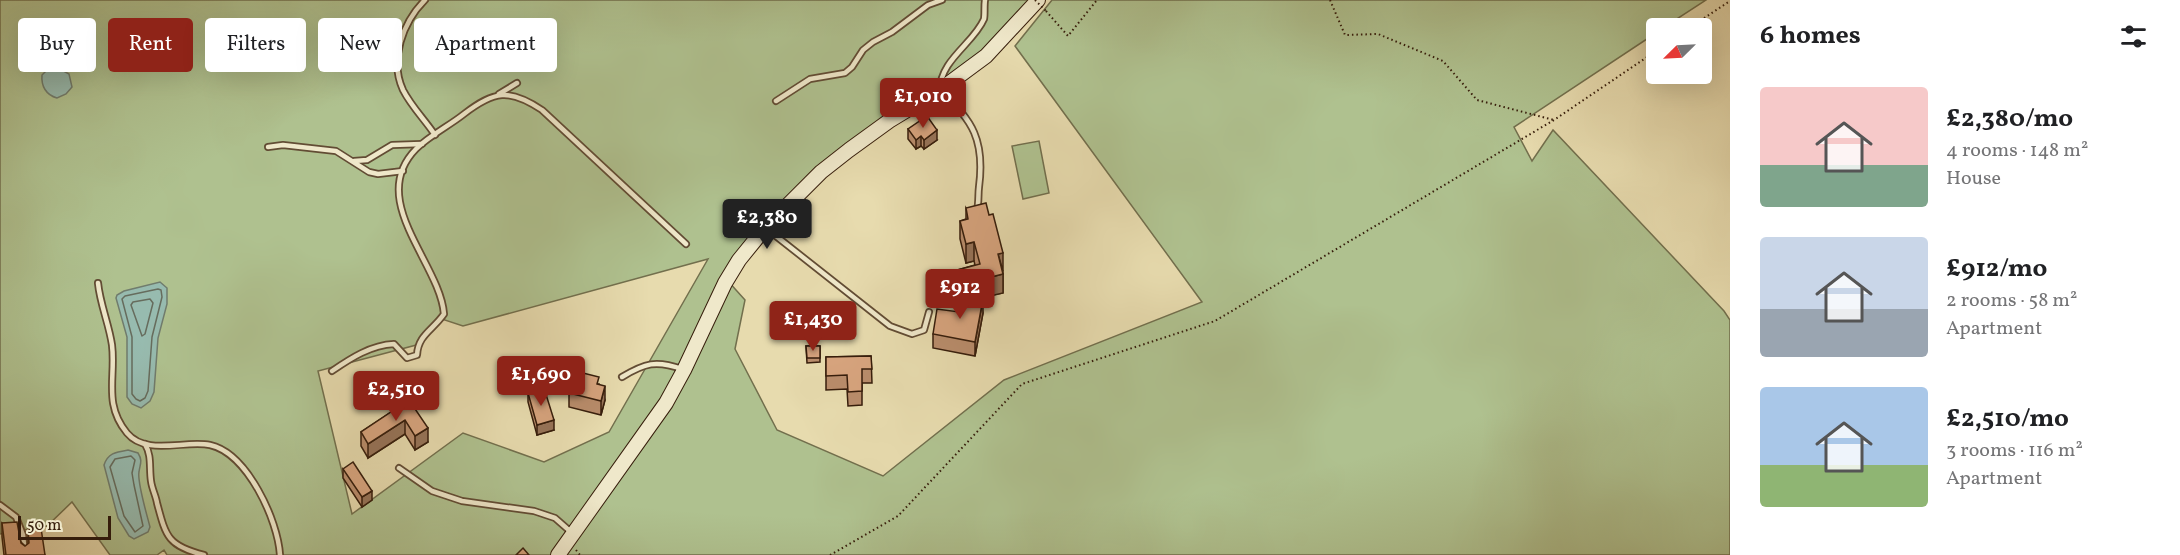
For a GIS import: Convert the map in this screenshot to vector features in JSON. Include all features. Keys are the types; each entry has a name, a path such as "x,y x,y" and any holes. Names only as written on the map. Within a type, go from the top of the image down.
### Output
{"main road":[{"path":"558,555 666,403 725,283 739,260 765,228 821,172 868,135 940,90 986,56 1040,4"}],"lane":[{"path":"425,0 406,27 397,63 403,89 435,135"},
{"path":"776,101 810,79 845,73 852,67 863,50 873,42 892,32 928,5 942,0"},
{"path":"972,216 978,209 981,178 977,138 966,115 940,90 943,74 984,18 985,0"},
{"path":"332,370 365,351 387,344 394,344 406,358 415,357 422,337 438,324 444,314 444,306 404,220 399,193 404,171 409,159 422,144 477,105 517,83"},
{"path":"499,94 520,98 542,110 686,244"},
{"path":"354,162 367,160 392,145 422,144"},
{"path":"268,147 283,145 336,151 369,172 378,174 404,171"},
{"path":"765,228 890,326 912,334 924,330 928,312"},
{"path":"98,283 113,348 111,386 116,417 127,434 145,444 162,446 201,444 225,450 251,478 264,502 278,534 280,555"},
{"path":"622,377 638,367 654,362 666,363 684,370"},
{"path":"145,444 150,454 151,480 165,530 175,544 182,549 204,555"},
{"path":"399,468 432,491 462,501 534,511 555,518 573,533"},
{"path":"0,506 16,517 23,535 25,555"}],"path":[{"path":"1040,4 1068,36 1097,0"},
{"path":"1330,0 1345,35 1378,34 1443,61 1477,100 1554,120"},
{"path":"1704,18 1730,1"},
{"path":"830,555 898,516 1022,384 1215,321 1554,120 1646,58"}],"green space":[{"path":"0,0 1034,0 1005,37 836,160 727,280 745,300 735,349 777,430 883,476 1004,380 1202,302 1015,46 1052,0 1706,0 1678,18 1646,18 1646,40 1514,127 1532,161 1553,130 1730,320 1730,555 167,555 164,550 157,555 110,555 72,502 47,526 0,534","holes":["708,259 609,432 544,462 463,433 352,514 318,371 420,344 442,319 463,326"]},
{"path":"1039,141 1049,193 1023,199 1012,146"}],"water":[{"path":"45,72 65,72 69,74 72,87 66,94 57,98 45,90 42,75"},
{"path":"160,282 167,288 167,304 158,338 154,392 150,401 141,408 132,404 127,397 127,337 116,298 124,291"},
{"path":"128,450 138,453 140,458 139,483 150,527 148,532 134,539 129,536 118,518 104,465 113,454"}],"building":[{"path":"927,116 937,130 924,140 921,136 916,140 908,129"},
{"path":"986,203 989,215 993,214 1003,253 998,254 1003,274 960,285 957,270 980,264 974,242 966,244 960,221 968,219 966,208"},
{"path":"962,295 983,299 975,342 933,334 937,309 959,312"},
{"path":"806,346 820,346 820,358 807,358"},
{"path":"871,356 872,369 862,369 862,391 848,392 847,375 826,376 826,357"},
{"path":"575,371 599,377 597,384 605,386 601,401 569,393"},
{"path":"544,388 554,420 537,425 528,393"},
{"path":"409,400 428,428 415,436 405,420 368,444 361,432"},
{"path":"353,462 372,491 362,497 343,469"},
{"path":"17,522 21,543 25,546 29,543 28,530 41,528 45,555 6,555 2,523"},
{"path":"523,548 529,555 516,555"}]}
